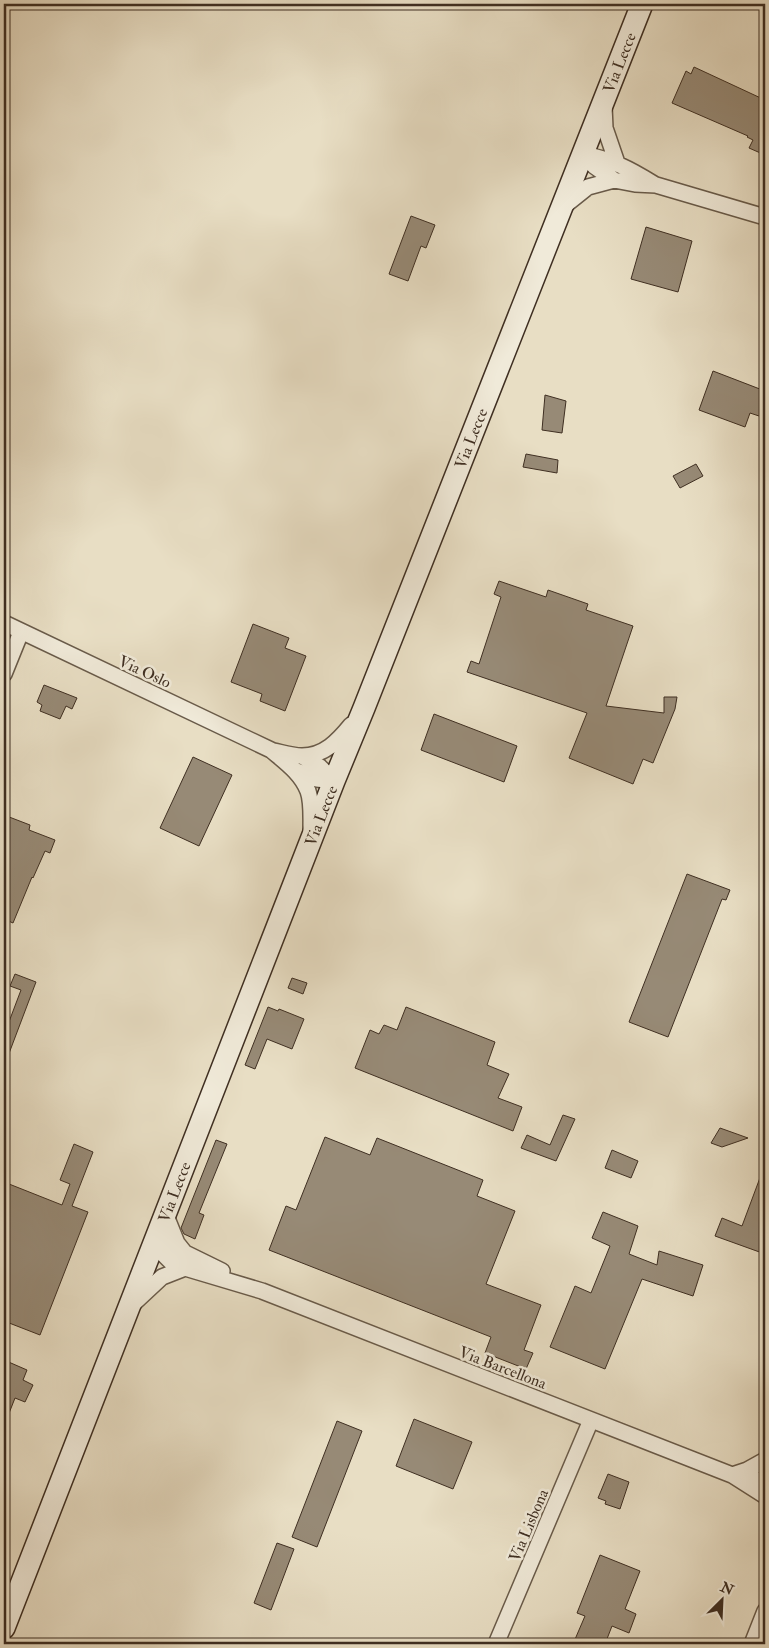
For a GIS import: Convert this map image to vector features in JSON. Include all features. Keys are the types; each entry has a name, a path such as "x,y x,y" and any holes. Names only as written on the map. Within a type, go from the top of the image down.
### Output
{"main road":[{"name":"Via Lecce","path":"4,1628 334,781 642,4"}],"street":[{"path":"603,101 605,128 617,163"},
{"path":"582,154 601,157 617,163 656,185"},
{"path":"582,154 594,166 614,180"},
{"path":"560,210 588,187 614,180 656,185 765,217"},
{"name":"Via Oslo","path":"4,624 271,750"},
{"path":"4,674 21,632"},
{"path":"271,750 302,756 321,753 338,742 364,708"},
{"path":"271,750 294,770 308,790 311,811 311,841"},
{"path":"302,756 320,767 334,781"},
{"path":"294,770 317,779 334,781"},
{"path":"129,1308 162,1277 185,1260 165,1213"},
{"name":"Via Barcellona","path":"153,1244 171,1262 185,1260 732,1475 765,1481"},
{"name":"Via Lisbona","path":"496,1644 591,1420"},
{"path":"732,1475 747,1470 765,1460"},
{"name":"Via Barcellona","path":"732,1475 765,1496"},
{"path":"752,1644 765,1611"}],"building":[{"path":"694,67 765,100 765,155 749,148 753,140 748,136 672,103 686,71 691,74"},
{"path":"411,216 435,225 426,248 421,246 408,281 389,274"},
{"path":"646,227 692,241 678,292 631,279"},
{"path":"713,371 765,391 765,418 750,413 745,427 699,410"},
{"path":"545,395 566,401 562,433 542,430"},
{"path":"526,454 558,460 557,473 523,467"},
{"path":"696,464 703,476 680,488 673,476"},
{"path":"499,581 546,597 548,590 588,604 586,610 633,626 606,706 664,713 664,697 677,697 675,709 653,763 643,759 633,784 569,758 587,713 467,672 471,661 479,664 501,597 494,594"},
{"path":"253,624 289,638 285,648 306,656 285,711 260,701 262,694 231,682"},
{"path":"44,685 77,698 72,709 66,706 60,719 40,711 42,705 37,702"},
{"path":"434,714 517,746 504,782 421,750"},
{"path":"193,757 232,775 199,846 160,828"},
{"path":"4,815 30,825 29,830 55,840 50,853 45,851 13,923 4,919"},
{"path":"687,874 730,890 726,900 722,899 668,1037 629,1022"},
{"path":"15,974 36,982 5,1064 4,1035 21,990 10,986"},
{"path":"292,978 307,983 303,994 288,988"},
{"path":"268,1007 278,1011 279,1009 304,1019 292,1049 267,1039 255,1069 245,1065"},
{"path":"406,1007 495,1042 487,1065 509,1074 498,1098 522,1107 513,1131 355,1068 370,1030 379,1034 384,1025 397,1030"},
{"path":"563,1115 575,1119 556,1161 521,1148 527,1135 550,1145"},
{"path":"720,1128 748,1138 722,1147 711,1143"},
{"path":"325,1137 370,1155 377,1138 483,1180 477,1196 515,1211 486,1284 541,1305 524,1350 533,1353 526,1369 485,1353 491,1337 269,1250 286,1206 296,1210"},
{"path":"216,1140 227,1144 199,1213 204,1215 195,1239 184,1234 181,1228"},
{"path":"74,1144 93,1152 72,1206 88,1212 40,1335 4,1321 4,1182 62,1205 70,1184 60,1180"},
{"path":"612,1150 638,1161 631,1178 605,1168"},
{"path":"764,1167 765,1254 715,1236 722,1218 742,1226"},
{"path":"603,1212 638,1226 629,1254 657,1265 659,1251 703,1265 693,1296 642,1279 605,1369 550,1347 575,1286 591,1293 610,1246 592,1238"},
{"path":"4,1360 27,1370 23,1380 33,1385 25,1402 15,1398 4,1426"},
{"path":"414,1419 472,1442 453,1489 396,1466"},
{"path":"337,1421 362,1431 317,1547 292,1537"},
{"path":"608,1474 629,1482 620,1509 605,1504 606,1501 598,1498"},
{"path":"277,1543 294,1549 271,1610 254,1603"},
{"path":"600,1555 640,1571 625,1609 636,1614 629,1633 612,1626 605,1644 573,1644 585,1616 577,1613"}]}
